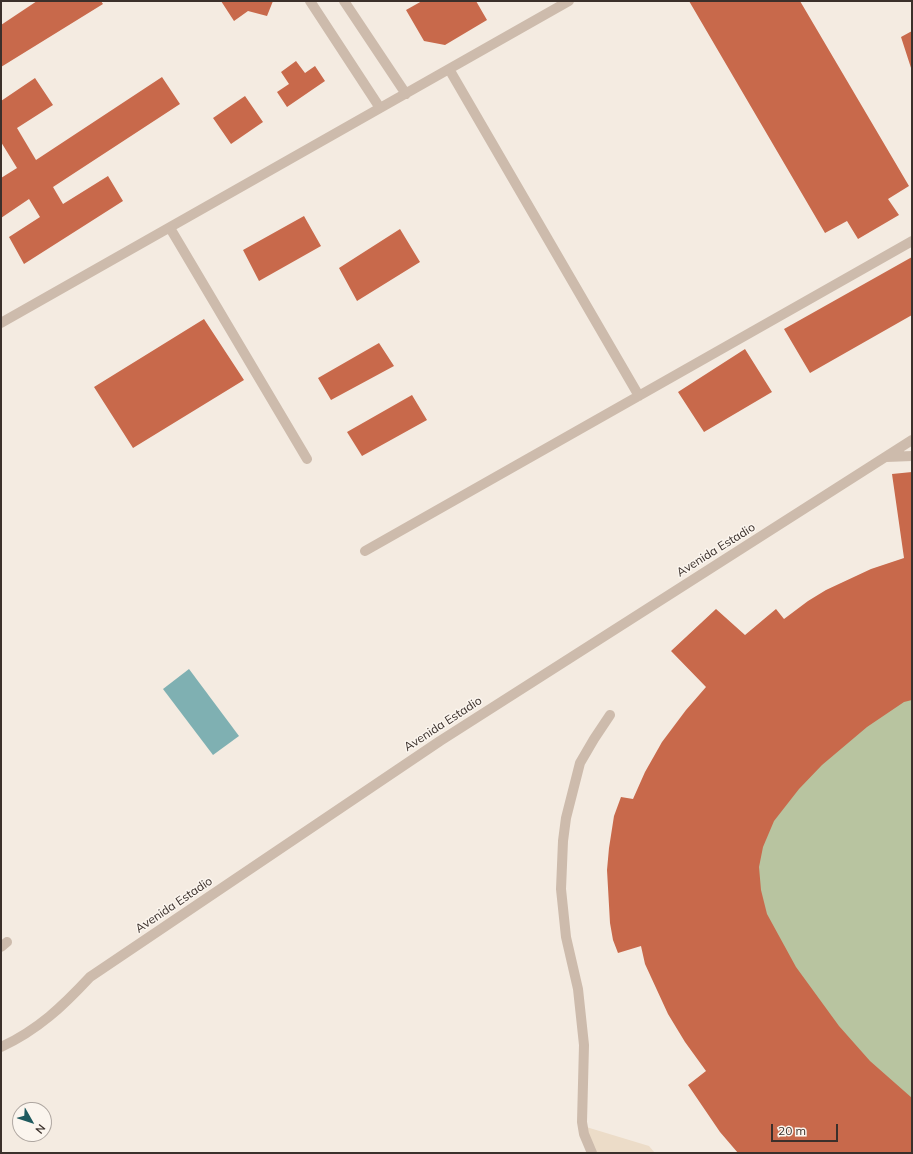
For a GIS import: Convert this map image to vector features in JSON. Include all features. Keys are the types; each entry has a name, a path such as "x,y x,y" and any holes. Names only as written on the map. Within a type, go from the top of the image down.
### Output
{"street":[{"path":"310,1 380,108"},
{"path":"344,1 406,94"},
{"path":"1,323 569,1"},
{"path":"449,69 639,396"},
{"path":"170,228 307,460"},
{"path":"365,551 912,241"},
{"name":"Avenida Estadio","path":"1,1047 26,1034 52,1016 90,977 428,749 912,440"},
{"path":"886,457 912,456"},
{"path":"592,1153 584,1134 582,1122 584,1045 578,989 566,937 561,889 566,818 580,763 610,715"}],"green space":[{"path":"912,578 912,1153 805,1153 678,986"}],"shaded area":[{"path":"583,1126 649,1146 655,1153 592,1153"}],"water":[{"path":"189,669 239,736 213,755 163,689"}],"building":[{"path":"37,1 101,1 103,4 1,67 1,25"},
{"path":"221,1 273,1 267,16 248,11 234,21"},
{"path":"422,1 476,1 487,20 445,45 424,41 406,10"},
{"path":"689,1 800,1 909,186 888,199 899,215 858,239 847,221 825,233"},
{"path":"912,31 912,71 901,37"},
{"path":"296,61 305,73 315,66 325,81 287,107 277,92 289,84 281,72"},
{"path":"162,77 180,104 53,187 63,204 108,176 123,201 24,264 9,237 40,217 29,199 1,218 1,178 17,168 1,142 1,101 35,78 53,105 17,128 36,160"},
{"path":"245,96 263,122 231,144 213,118"},
{"path":"304,216 321,246 259,281 243,250"},
{"path":"400,229 420,262 357,301 339,268"},
{"path":"912,257 912,315 810,373 784,329"},
{"path":"204,319 244,380 133,448 94,387"},
{"path":"379,343 394,366 331,400 318,378"},
{"path":"745,349 772,392 704,432 678,392"},
{"path":"412,395 427,420 362,456 347,432"},
{"path":"912,472 912,700 904,702 867,727 822,765 799,789 774,821 763,847 759,867 761,890 767,914 796,967 839,1026 870,1061 912,1098 912,1153 738,1153 720,1132 688,1085 706,1071 685,1042 668,1014 645,964 641,946 618,953 613,940 610,923 607,870 614,816 621,797 633,799 645,772 662,742 686,710 706,687 671,651 716,609 745,635 776,609 784,619 826,590 871,569 904,558 892,474"}]}
